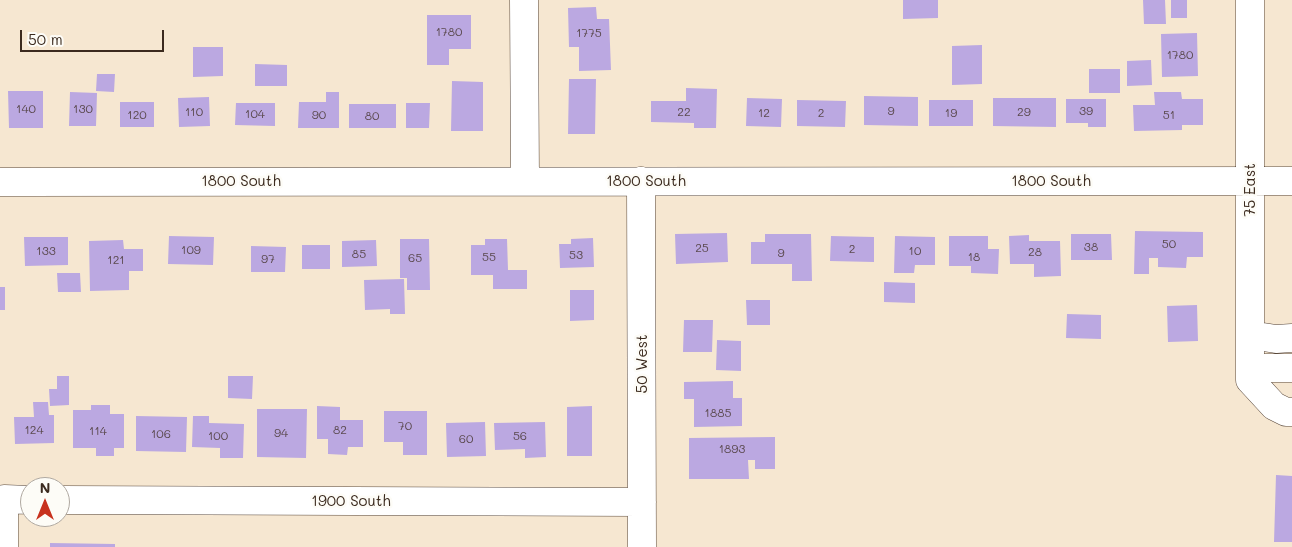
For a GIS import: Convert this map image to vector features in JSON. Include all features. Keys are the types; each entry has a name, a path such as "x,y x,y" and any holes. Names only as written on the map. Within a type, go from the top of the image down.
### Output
{"street":[{"path":"524,0 525,181"},
{"name":"75 East","path":"1250,0 1250,374"},
{"name":"1800 South","path":"0,182 1292,180"},
{"name":"50 West","path":"641,181 642,547"},
{"path":"1250,335 1276,339 1292,338"},
{"path":"1292,368 1250,374 1274,406 1286,412 1292,412"},
{"path":"4,547 17,500"},
{"name":"1900 South","path":"70,500 642,502"}],"building":[{"path":"903,0 938,0 938,18 903,19"},
{"path":"1143,0 1165,0 1166,24 1144,24"},
{"path":"1171,0 1187,0 1187,18 1171,18"},
{"path":"596,7 597,19 609,19 611,70 579,71 579,47 569,47 568,8"},
{"path":"427,15 471,15 471,49 449,49 449,65 427,65"},
{"path":"1197,33 1198,76 1162,77 1161,34"},
{"path":"982,45 982,84 952,85 952,46"},
{"path":"193,47 223,47 223,76 193,77"},
{"path":"1151,60 1152,85 1127,86 1127,61"},
{"path":"255,64 287,65 287,86 255,86"},
{"path":"1089,69 1120,69 1120,93 1089,93"},
{"path":"97,74 115,74 114,92 96,91"},
{"path":"569,79 596,79 595,134 568,134"},
{"path":"452,81 483,82 483,131 451,131"},
{"path":"686,88 717,89 716,128 694,128 694,123 651,122 651,101 686,101"},
{"path":"8,91 43,91 43,128 9,128"},
{"path":"70,92 97,93 96,126 69,126"},
{"path":"326,92 339,92 339,128 298,128 299,102 326,102"},
{"path":"1154,92 1181,92 1182,99 1203,99 1203,125 1182,125 1182,130 1134,131 1133,105 1155,105"},
{"path":"864,96 918,97 918,126 864,125"},
{"path":"209,97 210,126 179,127 178,98"},
{"path":"747,98 782,99 781,127 746,126"},
{"path":"993,98 1056,98 1056,127 993,126"},
{"path":"1066,99 1106,99 1106,127 1088,127 1088,123 1066,123"},
{"path":"797,100 846,101 845,127 797,126"},
{"path":"929,100 973,100 973,126 929,126"},
{"path":"120,102 154,102 154,127 120,127"},
{"path":"236,103 275,103 275,126 235,125"},
{"path":"406,103 430,103 429,128 406,128"},
{"path":"349,104 396,104 396,128 349,128"},
{"path":"1135,231 1203,232 1203,257 1187,257 1186,268 1158,267 1158,258 1149,258 1149,274 1134,274"},
{"path":"727,233 728,262 676,264 675,234"},
{"path":"765,234 811,234 812,281 792,281 792,264 751,264 751,242 765,242"},
{"path":"1071,234 1111,234 1112,260 1071,260"},
{"path":"1029,235 1029,241 1060,241 1061,276 1034,277 1034,264 1010,264 1009,236"},
{"path":"169,236 214,237 213,265 168,264"},
{"path":"831,236 874,237 874,262 830,261"},
{"path":"895,236 935,237 935,265 915,265 914,273 894,273"},
{"path":"949,236 988,236 988,249 999,249 998,274 971,273 971,266 949,266"},
{"path":"24,237 68,237 68,265 25,266"},
{"path":"593,238 594,267 560,268 559,244 571,244 571,239"},
{"path":"400,239 429,239 430,290 407,290 407,278 400,278"},
{"path":"485,239 507,239 508,270 527,270 527,289 493,289 493,275 471,275 471,245 485,245"},
{"path":"123,240 124,249 143,249 143,271 129,271 129,290 90,291 89,241"},
{"path":"376,240 377,266 342,267 342,241"},
{"path":"302,245 330,245 330,269 302,269"},
{"path":"251,246 286,247 285,272 251,272"},
{"path":"57,273 80,273 81,292 58,292"},
{"path":"404,279 405,314 390,314 390,309 365,310 364,280"},
{"path":"884,282 915,283 915,303 884,302"},
{"path":"0,287 5,287 5,310 0,310"},
{"path":"570,290 594,290 594,320 570,321"},
{"path":"746,300 770,300 770,325 747,325"},
{"path":"1197,305 1198,341 1168,342 1167,306"},
{"path":"1067,314 1101,315 1101,339 1066,338"},
{"path":"684,320 713,320 712,352 683,352"},
{"path":"717,340 741,341 741,371 716,370"},
{"path":"57,376 69,376 69,405 50,406 49,389 57,389"},
{"path":"228,376 253,376 252,399 228,398"},
{"path":"733,381 733,398 742,398 742,426 694,427 694,399 684,399 684,382"},
{"path":"33,402 48,402 49,415 54,415 54,443 15,444 14,417 34,417"},
{"path":"91,405 110,405 110,414 124,414 124,448 114,448 114,456 96,456 96,448 73,448 73,410 91,410"},
{"path":"317,406 340,407 340,420 363,420 363,447 348,447 347,455 328,454 328,439 317,439"},
{"path":"592,406 592,456 567,456 567,407"},
{"path":"257,409 307,409 306,458 257,457"},
{"path":"384,411 427,411 427,455 403,455 403,442 384,442"},
{"path":"136,416 187,417 186,452 136,451"},
{"path":"193,416 209,416 209,423 244,424 243,458 220,458 220,448 192,447"},
{"path":"485,422 486,456 447,457 446,423"},
{"path":"545,422 546,457 525,458 525,449 495,450 494,423"},
{"path":"775,437 775,469 755,469 755,460 748,460 749,479 689,479 689,438"},
{"path":"1276,475 1292,476 1292,542 1274,542"},
{"path":"50,543 115,544 115,547 50,547"}]}
